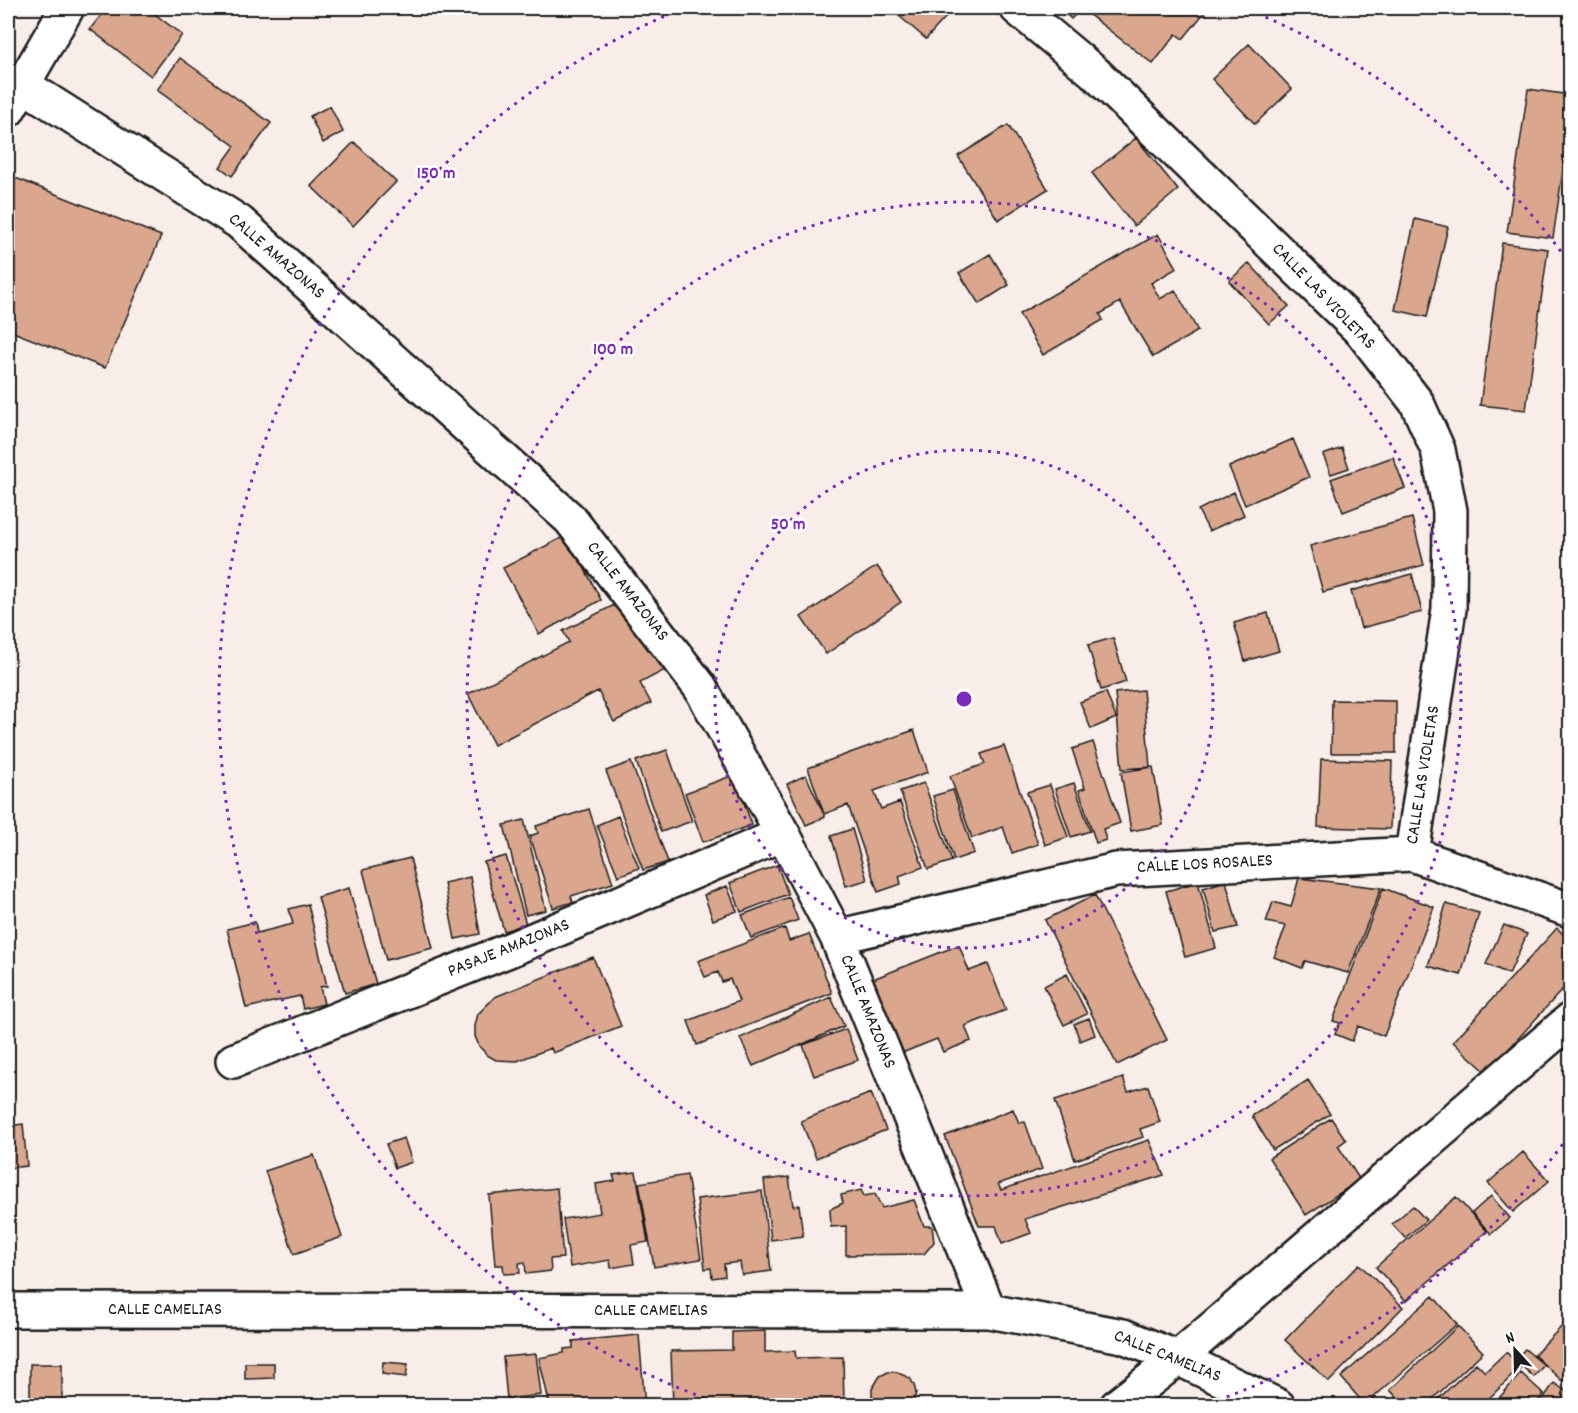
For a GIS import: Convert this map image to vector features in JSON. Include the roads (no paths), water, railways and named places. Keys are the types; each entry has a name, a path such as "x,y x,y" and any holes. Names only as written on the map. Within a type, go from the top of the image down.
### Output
{"street":[{"path":"13,94 67,8"},
{"name":"CALLE LAS VIOLETAS","path":"1017,8 1094,72 1362,332 1417,403 1438,450 1450,512 1449,609 1412,854"},
{"name":"CALLE AMAZONAS","path":"13,94 239,222 570,519 700,687 783,834 837,938 989,1311"},
{"name":"PASAJE AMAZONAS","path":"233,1061 509,950 783,834"},
{"name":"CALLE LOS ROSALES","path":"837,938 1116,870 1412,854 1570,910"},
{"path":"1117,1406 1178,1358 1570,1020"},
{"name":"CALLE CAMELIAS","path":"8,1310 989,1311 1123,1336 1178,1358 1278,1406"}]}
